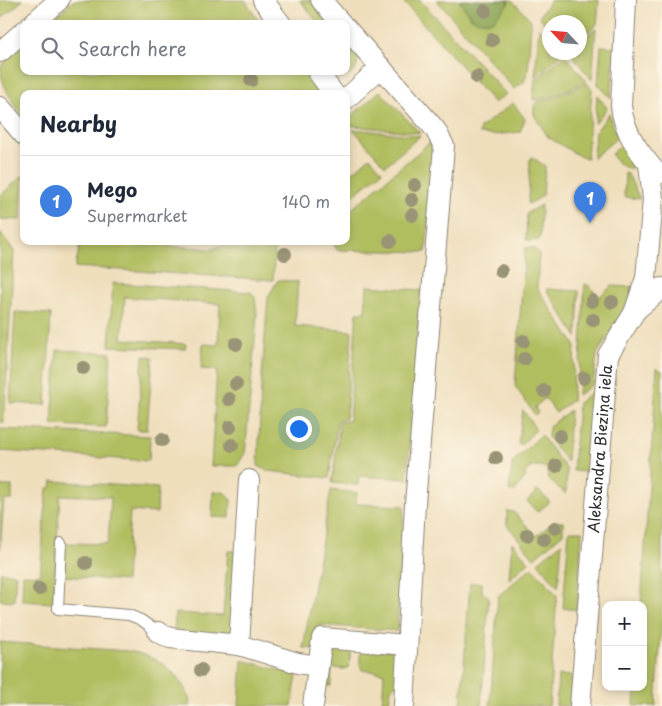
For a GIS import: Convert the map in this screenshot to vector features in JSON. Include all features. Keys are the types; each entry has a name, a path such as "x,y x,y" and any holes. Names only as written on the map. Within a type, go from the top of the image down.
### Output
{"street":[{"path":"36,20 59,0"},
{"path":"263,0 278,20"},
{"path":"321,0 338,20"},
{"name":"Aleksandra Bieziņa iela","path":"580,706 608,355 634,313 646,278 653,199 649,164 628,134 622,119 626,0"},
{"path":"350,32 436,130 444,146 415,504 404,706"},
{"path":"0,52 20,34"},
{"path":"350,95 381,67"},
{"path":"320,75 331,90"},
{"path":"0,107 20,130"},
{"path":"649,164 662,179"},
{"path":"634,313 662,288"},
{"path":"239,645 249,480"},
{"path":"158,632 170,638 239,645 298,663 318,666"},
{"path":"313,706 322,638 407,645"}],"lane":[{"path":"61,543 58,609 129,615 141,620 158,632"}],"green space":[{"path":"1,0 23,0 0,20"},
{"path":"74,0 245,0 257,19 262,20 52,20"},
{"path":"300,0 311,0 328,20 316,20"},
{"path":"402,0 420,0 506,94 494,103"},
{"path":"437,0 459,0 472,19 508,4 509,0 512,0 531,20 528,71 524,82 514,89"},
{"path":"459,0 509,0 508,4 493,21 480,21 472,17"},
{"path":"551,0 599,0 597,24 587,33 587,15 542,15 542,20 539,16"},
{"path":"539,28 542,31 542,60 555,60 535,77"},
{"path":"596,28 592,80 576,60 587,60 587,36"},
{"path":"350,44 357,58 356,68 350,74"},
{"path":"601,46 615,47 611,98 598,84"},
{"path":"20,48 20,75 308,75 318,90 20,90 20,111 5,87 1,74 1,67"},
{"path":"559,60 569,60 587,81 553,96 533,100 535,80"},
{"path":"334,75 348,75 346,76 338,79"},
{"path":"587,83 592,89 587,158 581,157 548,137 534,115 534,105 538,101 553,98"},
{"path":"380,91 420,133 350,125 350,117"},
{"path":"597,95 607,108 595,124"},
{"path":"513,103 525,119 520,132 494,135 479,134 480,128"},
{"path":"609,113 618,137 593,158 595,133"},
{"path":"353,129 420,136 385,166"},
{"path":"430,142 434,152 426,252 337,250 334,245 350,245 350,211"},
{"path":"622,144 637,164 629,169 619,164 611,154"},
{"path":"370,157 382,171 350,199 350,174"},
{"path":"532,157 545,166 543,195 528,204 530,159"},
{"path":"625,173 628,174 640,199 624,197"},
{"path":"20,178 20,220 0,219 0,196"},
{"path":"541,205 539,240 529,241 526,239 527,213"},
{"path":"0,232 14,251 4,422 0,422"},
{"path":"80,245 158,245 213,249 223,245 275,245 273,280 75,267"},
{"path":"525,248 533,248 539,253 537,288 575,345 572,400 556,413 545,398 535,407 538,413 535,415 515,386"},
{"path":"278,280 298,282 295,326 352,331 346,419 338,420 329,478 268,471 258,466 261,388 268,297"},
{"path":"113,283 251,292 255,297 257,315 246,444 245,453 237,466 211,466 217,370 201,369 203,344 218,345 220,304 125,297 122,339 186,344 185,349 109,346"},
{"path":"585,284 599,297 612,286 633,287 630,300 597,354 593,384 578,395"},
{"path":"367,286 421,290 407,479 359,476 358,485 332,483 340,422 349,421 357,312 365,312"},
{"path":"546,289 579,291 577,337"},
{"path":"15,312 51,314 46,405 10,403"},
{"path":"57,350 111,353 106,427 52,425"},
{"path":"143,356 153,357 147,430 137,430"},
{"path":"657,368 662,371 662,615 656,706 634,706 635,691 647,691 647,601 641,601"},
{"path":"593,391 587,472 573,471 578,403"},
{"path":"523,410 536,430 522,444 518,444"},
{"path":"570,410 567,462 548,437 549,427"},
{"path":"0,429 150,436 149,461 0,451"},
{"path":"541,435 567,470 566,494 548,479 547,469 538,466 532,467 524,473 526,476 514,492 509,491 512,463"},
{"path":"52,481 158,488 157,513 130,511 126,581 63,576 64,543 108,544 111,497 60,495 53,603 22,601 23,574 40,575 47,488 51,488"},
{"path":"0,486 12,486 12,500 4,500 0,550"},
{"path":"331,490 357,493 356,504 404,506 397,631 319,625 316,649 303,648"},
{"path":"538,490 550,502 537,512 527,501"},
{"path":"213,492 224,492 231,499 230,518 212,517"},
{"path":"507,511 514,512 536,536 554,522 563,522 563,533 534,558 507,525"},
{"path":"569,531 582,531 577,610 563,608"},
{"path":"512,542 529,562 509,579"},
{"path":"562,543 558,587 538,562"},
{"path":"228,551 236,551 234,640 174,634 175,613 223,616"},
{"path":"532,567 557,595 549,706 490,706 498,596"},
{"path":"0,572 16,574 14,601 0,600"},
{"path":"470,583 482,583 482,593 489,597 481,706 461,706"},
{"path":"0,642 139,653 159,662 176,676 188,695 191,706 0,706"},
{"path":"329,648 351,649 349,666 346,669 332,668 331,686 327,686 324,682"},
{"path":"362,650 391,650 398,655 399,683 391,688 389,701 394,706 382,706 384,673 362,670 360,655"},
{"path":"242,660 297,675 292,706 239,706"},
{"path":"558,675 572,676 570,706 556,706"}],"place":[{"name":"Mego","path":"590,223"}]}
